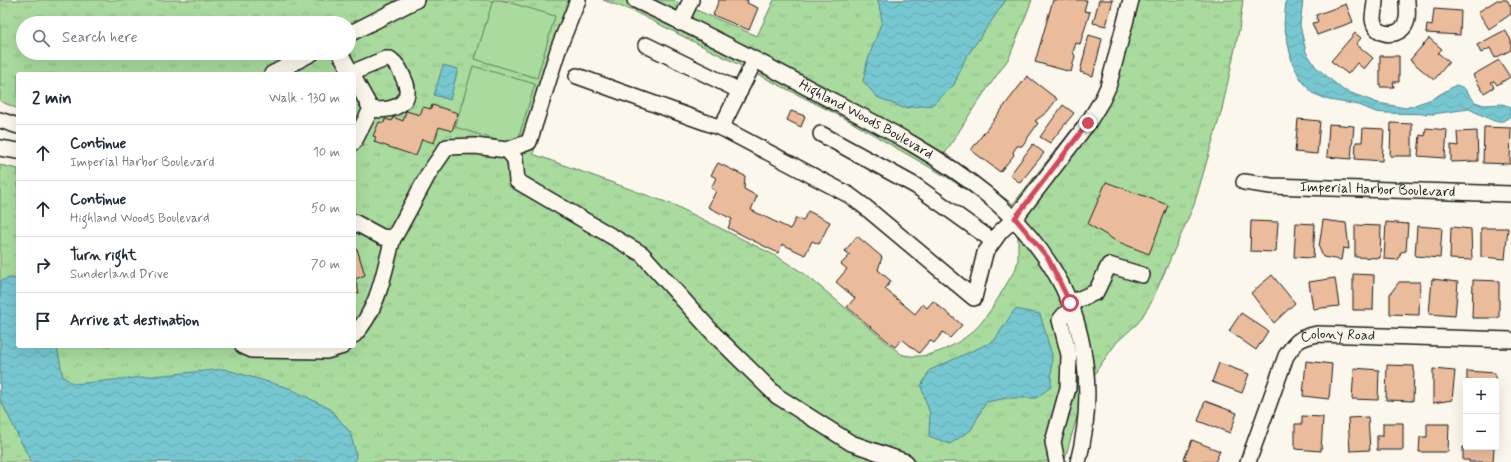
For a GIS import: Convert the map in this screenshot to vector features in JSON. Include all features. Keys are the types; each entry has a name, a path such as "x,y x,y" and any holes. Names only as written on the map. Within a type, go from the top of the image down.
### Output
{"street":[{"path":"356,30 416,0"},
{"path":"356,333 362,327 374,306 393,238 429,173 447,147 475,146 507,150 529,142 560,47 578,0"},
{"name":"Highland Woods Boulevard","path":"635,0 870,119 915,146 990,197 1015,218 1040,248 1062,284 1072,307"},
{"path":"680,23 691,0"},
{"path":"577,76 721,128 849,195 974,298 985,253 993,241 1015,218 1088,123 1102,100 1108,86 1131,0"},
{"path":"1375,0 1373,20 1380,31 1388,34 1396,34 1403,29 1408,20 1407,0"},
{"path":"646,45 740,91"},
{"path":"356,73 390,59 399,66 407,84 408,91 406,98 402,103 385,110 371,109"},
{"path":"276,72 299,60"},
{"path":"344,60 350,72"},
{"path":"721,128 755,60"},
{"path":"356,82 371,109"},
{"path":"356,138 371,109"},
{"path":"0,120 16,125"},
{"path":"821,134 916,186 993,241"},
{"path":"0,148 16,152"},
{"path":"507,150 515,159 517,182 642,254 714,334 777,396 851,442 906,462"},
{"name":"Imperial Harbor Boulevard","path":"1244,182 1271,186 1511,194"},
{"path":"356,223 382,237 393,238"},
{"path":"1057,462 1053,442 1068,388 1069,355 1060,320 1072,307 1096,292 1109,265 1142,275"},
{"path":"1072,307 1084,351 1087,378 1086,421 1078,462"},
{"name":"Colony Road","path":"1248,462 1286,356 1294,344 1304,336 1318,334 1511,340"},
{"path":"248,348 252,350 326,351 336,348"}],"green space":[{"path":"0,0 580,0 533,154 674,205 776,256 805,274 901,354 922,356 944,349 965,338 986,317 1016,268 1018,260 1018,238 1016,230 991,207 950,179 846,119 633,11 603,0 673,0 757,36 774,0 1032,0 1009,58 975,106 944,155 1013,204 1081,118 1098,89 1106,64 1122,0 1243,0 1239,30 1222,109 1194,205 1151,303 1138,323 1117,342 1097,370 1081,403 1064,462 0,462 0,165 16,169 16,348 356,348 356,72 16,72 16,108 0,101"},
{"path":"493,0 501,0 555,16 537,78 475,59"},
{"path":"473,66 535,84 516,146 455,127"}],"water":[{"path":"878,0 1006,0 965,59 954,85 932,105 903,108 877,97 863,81 867,62 882,21"},
{"path":"1286,0 1303,0 1300,25 1306,52 1316,67 1343,90 1378,103 1406,108 1432,99 1456,85 1464,88 1475,102 1484,105 1502,104 1511,107 1511,116 1503,121 1494,121 1469,109 1433,114 1376,112 1359,105 1329,100 1312,93 1300,78 1292,62 1284,25"},
{"path":"443,65 458,69 450,100 434,95"},
{"path":"10,278 16,279 16,348 57,348 63,377 74,384 224,369 289,388 330,409 350,432 356,454 355,462 31,462 0,399 0,281"},
{"path":"1015,309 1040,314 1052,355 1051,387 1036,398 1008,398 986,402 971,430 950,444 929,436 930,414 921,386 930,370 994,341"}],"building":[{"path":"719,0 748,0 747,3 758,8 749,30 713,15"},
{"path":"1053,0 1087,0 1084,11 1090,12 1080,44 1076,43 1073,52 1075,56 1071,72 1035,62"},
{"path":"1099,0 1113,0 1106,26 1093,23"},
{"path":"1497,0 1507,0 1511,7 1511,14 1489,29 1478,12"},
{"path":"1346,4 1353,22 1317,35 1312,23 1318,22 1316,15"},
{"path":"1434,9 1461,11 1460,35 1426,33 1427,25 1432,26"},
{"path":"1505,30 1511,40 1511,50 1495,58 1490,48 1481,53 1477,45"},
{"path":"1355,33 1361,38 1356,44 1373,58 1364,69 1357,63 1348,74 1331,61"},
{"path":"1089,35 1102,39 1093,76 1080,72"},
{"path":"1429,38 1442,49 1438,53 1449,62 1434,80 1410,60"},
{"path":"1380,56 1399,56 1399,82 1393,82 1394,87 1380,87"},
{"path":"1499,60 1510,77 1497,85 1494,81 1491,82 1494,87 1484,93 1473,75"},
{"path":"1027,76 1057,99 1047,112 1035,121 1038,123 1034,129 1022,146 1017,146 1013,152 1014,155 1000,172 971,150"},
{"path":"432,105 458,113 452,131 439,127 434,143 422,139 416,156 374,142 376,137 373,136 379,122 384,123 385,119 392,121 393,117 403,121 406,111 420,115 423,107 431,109"},
{"path":"1063,105 1074,113 1050,143 1040,137"},
{"path":"791,111 805,116 801,127 787,120"},
{"path":"1298,119 1320,121 1317,154 1295,152"},
{"path":"1391,123 1412,124 1412,156 1390,156"},
{"path":"1329,124 1354,126 1351,159 1327,157"},
{"path":"1484,127 1511,128 1510,164 1483,163"},
{"path":"1363,128 1384,129 1382,161 1355,159 1356,142 1362,142"},
{"path":"1426,128 1447,130 1445,158 1418,156 1420,135 1425,136"},
{"path":"1477,131 1478,161 1451,162 1451,145 1458,146 1457,132"},
{"path":"1033,144 1044,153 1020,183 1010,175"},
{"path":"718,163 745,176 744,189 757,196 751,210 790,229 796,218 803,221 808,211 830,222 819,244 812,241 805,255 782,244 778,253 728,228 732,219 708,207 716,191 711,188 716,178 711,175"},
{"path":"1106,182 1168,205 1149,254 1116,241 1088,224"},
{"path":"1323,220 1346,223 1349,249 1343,248 1341,260 1323,257 1319,247"},
{"path":"1251,221 1278,222 1276,252 1250,251"},
{"path":"1386,222 1408,224 1406,251 1401,252 1398,260 1384,259"},
{"path":"1296,223 1315,224 1313,258 1294,257"},
{"path":"1355,225 1381,226 1380,258 1355,257"},
{"path":"1417,226 1442,228 1440,258 1415,256"},
{"path":"1451,227 1471,229 1472,260 1450,259"},
{"path":"1481,228 1508,228 1505,259 1481,257"},
{"path":"857,236 882,257 878,270 891,281 885,289 915,314 923,304 927,308 933,301 962,325 950,338 943,332 934,343 930,340 919,353 902,339 895,347 847,307 855,298 836,282 847,269 841,264 850,255 845,251"},
{"path":"356,249 365,275 356,279"},
{"path":"1353,274 1374,275 1373,310 1353,310"},
{"path":"1272,275 1295,303 1274,323 1251,293"},
{"path":"1335,278 1339,306 1313,309 1309,282"},
{"path":"1432,279 1458,282 1455,316 1429,314"},
{"path":"1473,280 1499,281 1499,318 1472,318"},
{"path":"356,282 359,293 356,294"},
{"path":"1399,282 1420,282 1419,315 1390,314 1390,294"},
{"path":"1241,313 1268,331 1256,350 1229,331"},
{"path":"1306,361 1332,364 1329,399 1303,396"},
{"path":"1219,363 1249,374 1242,393 1212,382"},
{"path":"1387,365 1414,366 1413,401 1386,400"},
{"path":"1354,368 1379,370 1378,400 1352,399"},
{"path":"1433,369 1455,371 1452,400 1433,403"},
{"path":"1467,371 1495,373 1495,378 1467,378"},
{"path":"1205,401 1237,413 1230,433 1198,421"},
{"path":"1302,416 1323,417 1321,451 1295,449 1295,424 1302,424"},
{"path":"1368,417 1370,450 1350,451 1348,418"},
{"path":"1383,423 1403,423 1403,450 1377,450 1377,436 1383,436"},
{"path":"1427,424 1449,424 1448,452 1419,452 1420,437 1427,437"},
{"path":"1192,440 1220,451 1215,462 1193,462 1184,459"},
{"path":"1463,450 1494,450 1493,462 1469,462 1469,460 1463,460"}],"route":[{"path":"1070,303 1069,298 1048,258 1015,218 1088,123"}]}
